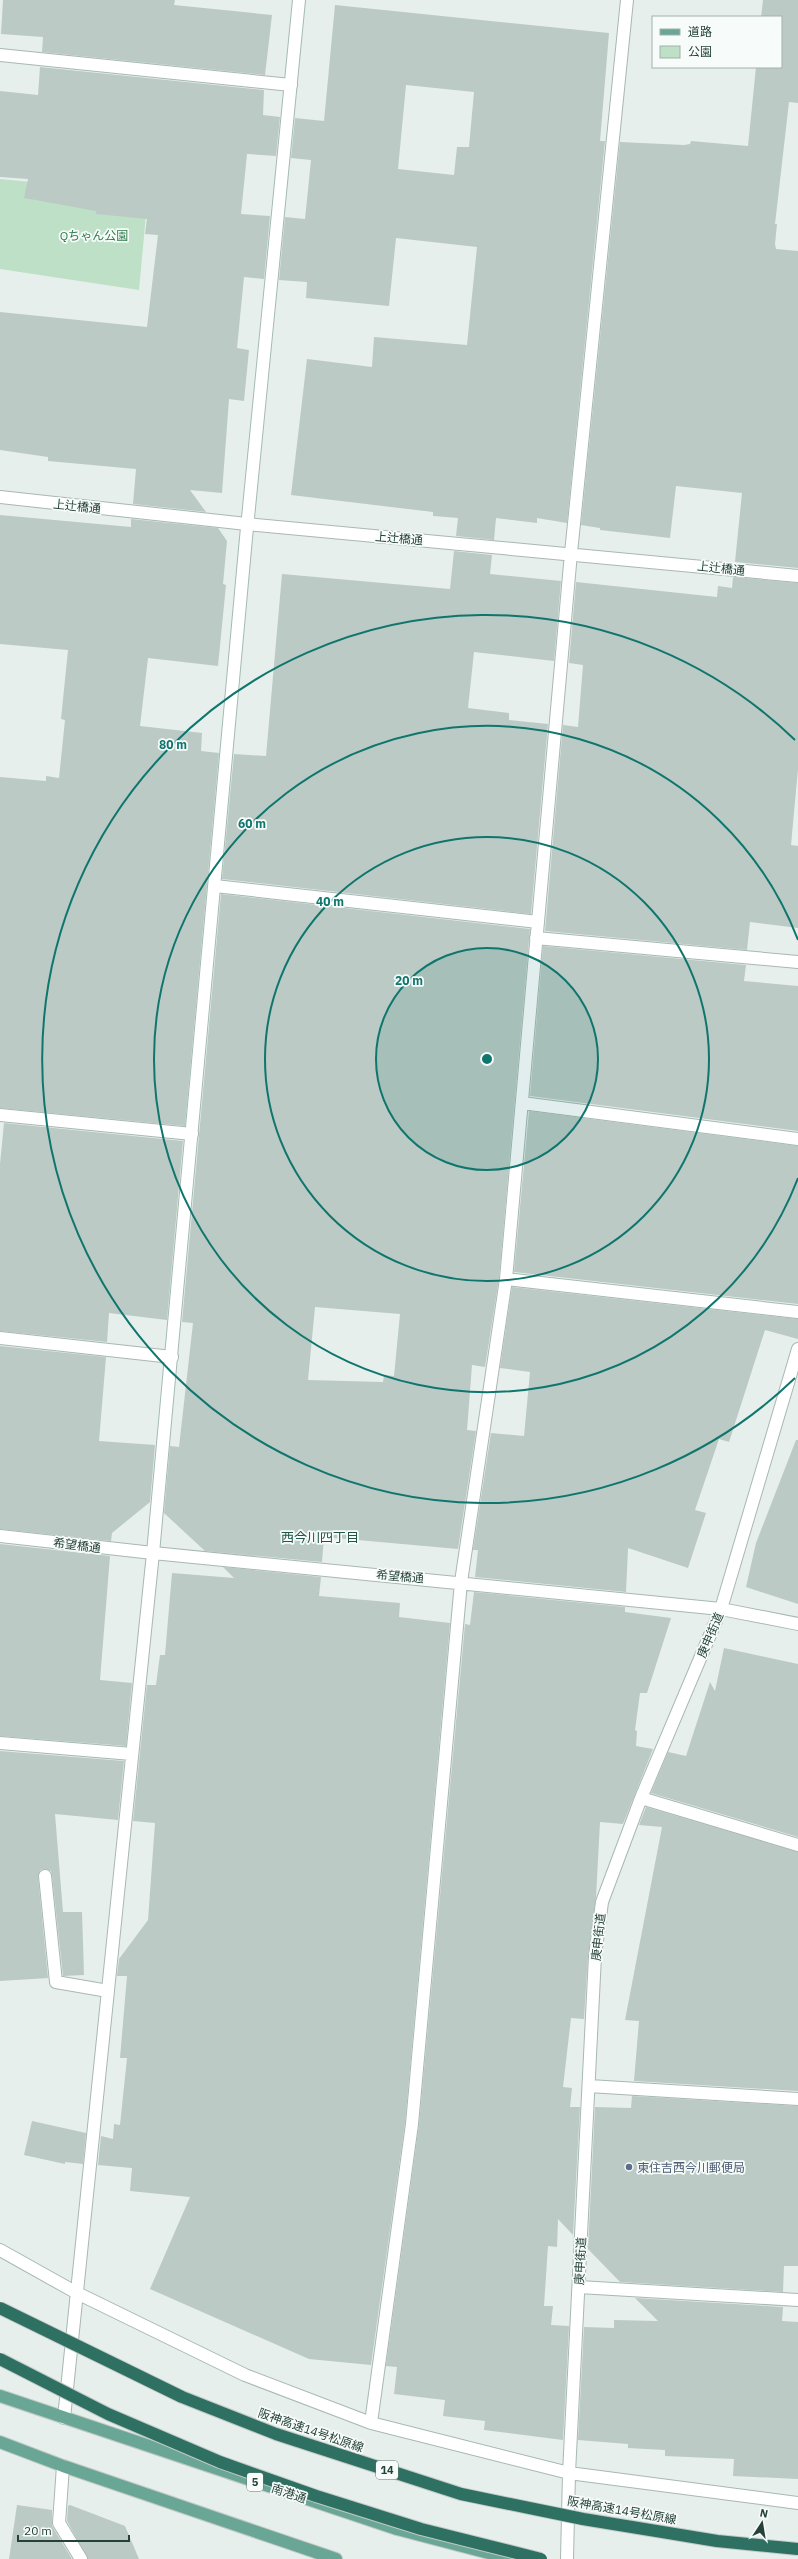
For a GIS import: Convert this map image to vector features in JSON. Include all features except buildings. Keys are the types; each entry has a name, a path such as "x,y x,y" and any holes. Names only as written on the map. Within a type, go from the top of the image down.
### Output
{"highway":[{"name":"阪神高速14号松原線","path":"0,2308 182,2397 276,2434 461,2494 584,2519 717,2541 798,2549"},
{"path":"0,2359 108,2414 220,2462 316,2496 421,2529 541,2559"}],"main road":[{"name":"南港通","path":"0,2396 397,2529 512,2559"},
{"path":"0,2442 63,2466 336,2559"}],"street":[{"path":"64,2418 153,1554 247,524 300,0"},
{"path":"371,2423 412,2124 461,1582 506,1278 571,553 627,0"},
{"path":"0,55 291,85"},
{"name":"上辻橋通","path":"0,497 247,524 571,553 798,576"},
{"path":"215,886 538,922"},
{"path":"536,938 798,962"},
{"path":"522,1102 798,1138"},
{"path":"0,1114 192,1134"},
{"path":"506,1278 798,1312"},
{"path":"0,1338 172,1357"},
{"name":"庚申街道","path":"568,2559 569,2473 595,1956 602,1902 641,1798 721,1609 798,1349"},
{"name":"希望橋通","path":"0,1536 153,1554 461,1582 721,1609 798,1624"},
{"path":"0,1743 132,1754"},
{"path":"641,1798 798,1845"},
{"path":"45,1876 56,1982 108,1991"},
{"path":"589,2086 798,2099"},
{"path":"0,2250 77,2293 245,2375 371,2423 569,2473 798,2504"},
{"path":"579,2287 798,2300"},
{"path":"63,2466 59,2523 81,2559"}],"green space":[{"name":"Qちゃん公園","path":"0,179 148,193 139,290 0,269"}],"place":[{"name":"東住吉西今川郵便局","path":"629,2167"}],"district":[{"name":"西今川四丁目","path":"320,1537"}]}
